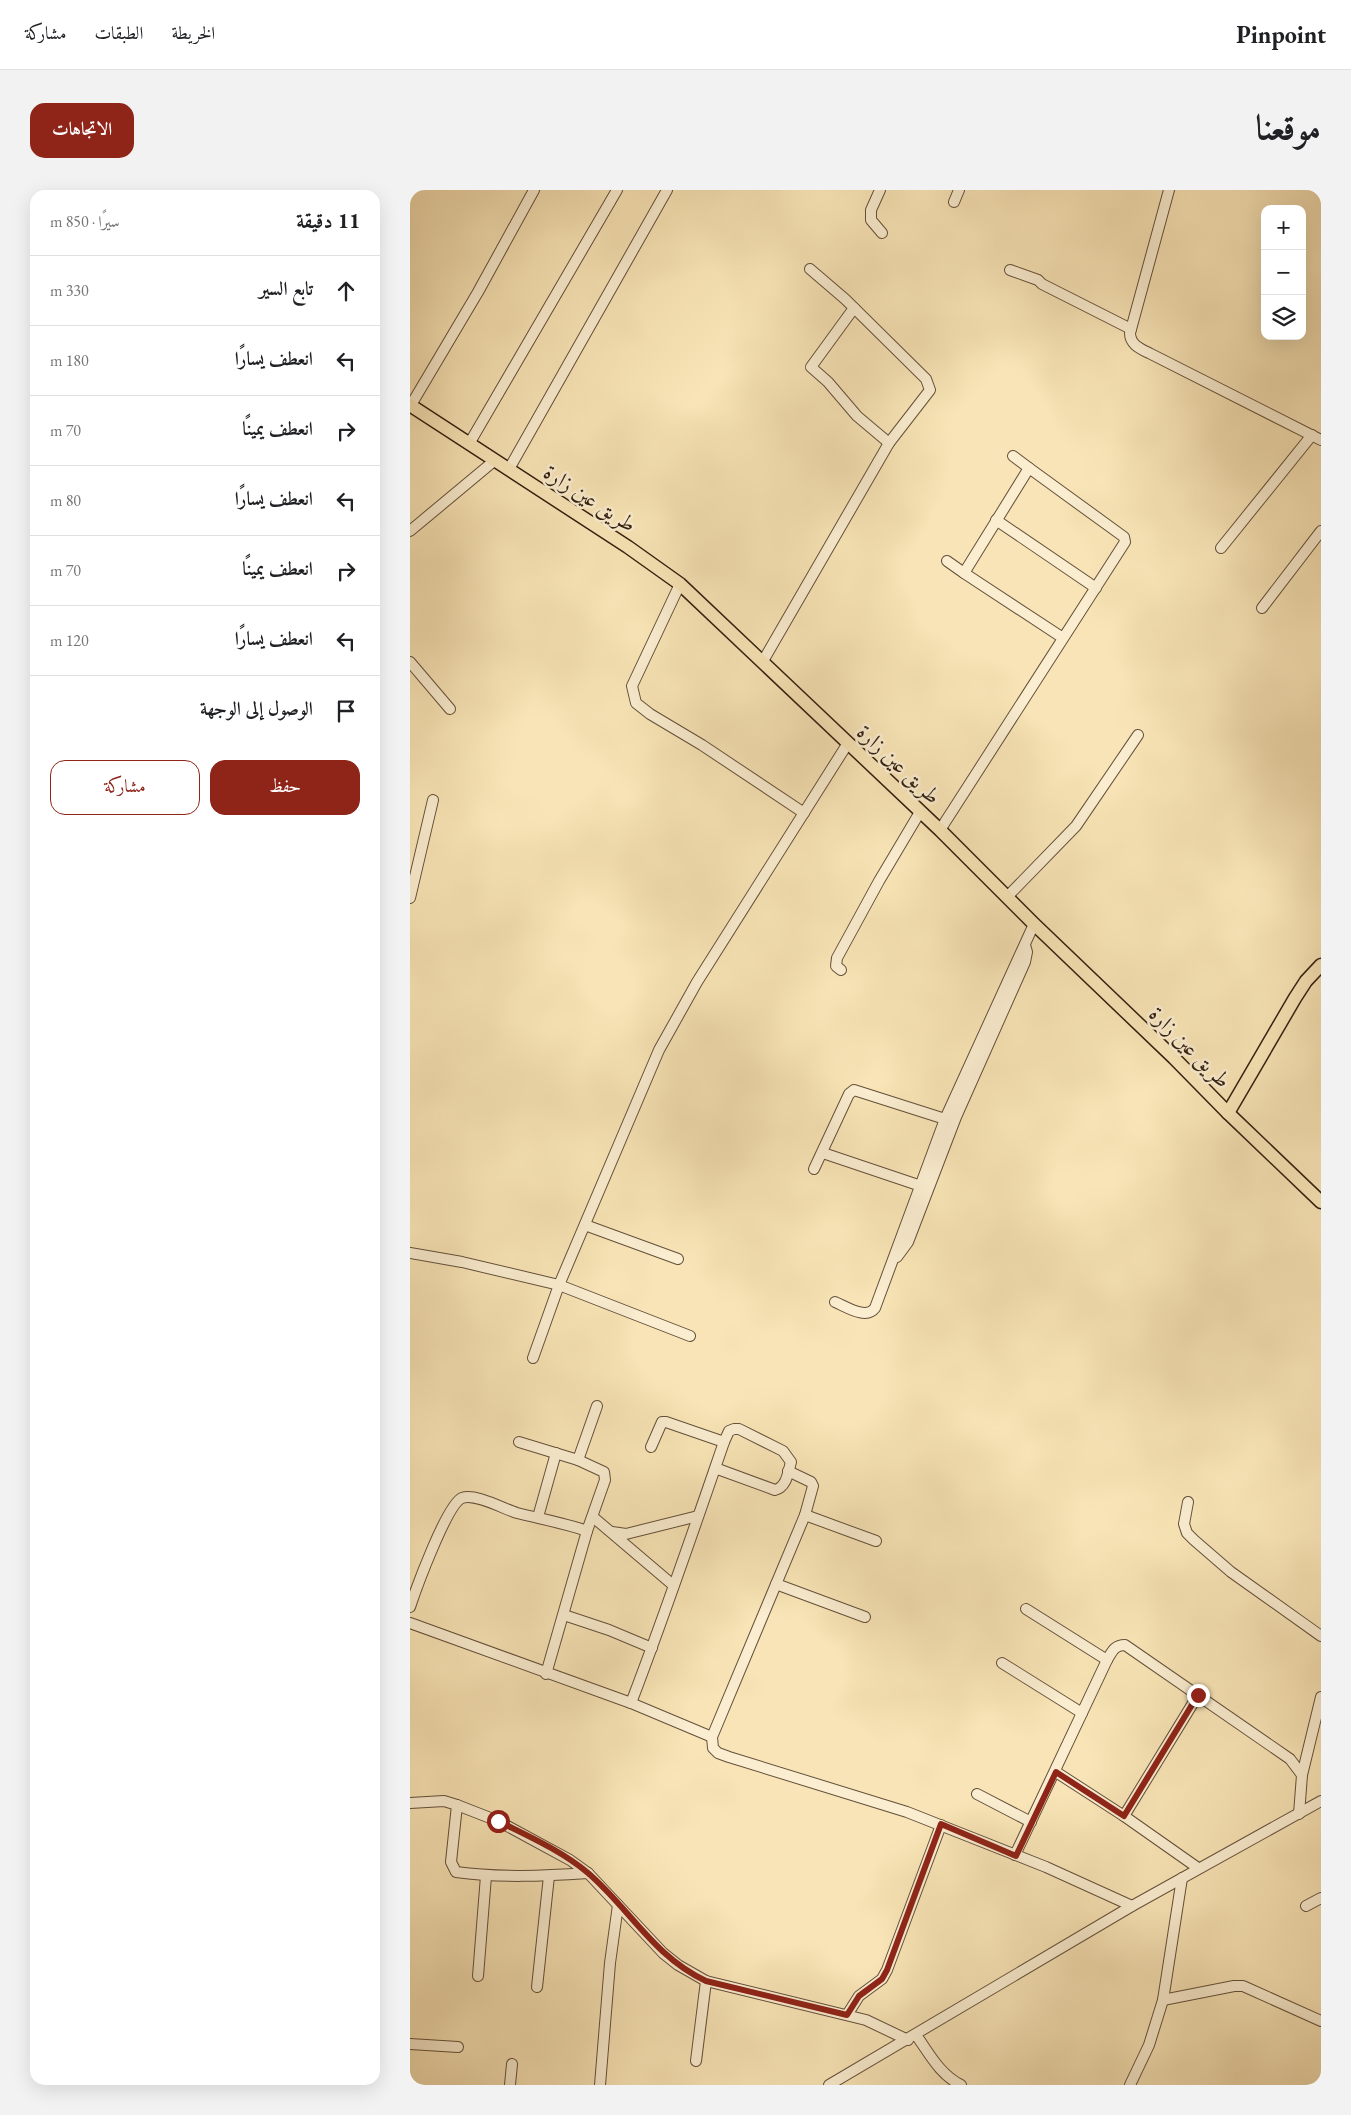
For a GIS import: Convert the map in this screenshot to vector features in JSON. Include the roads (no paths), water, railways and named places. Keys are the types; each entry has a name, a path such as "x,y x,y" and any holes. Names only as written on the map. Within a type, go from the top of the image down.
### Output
{"main road":[{"name":"طريق عين زارة","path":"410,405 636,552 680,584 940,830 1034,924 1174,1058 1228,1114 1321,1202"},
{"path":"1228,1114 1295,998 1306,981 1321,965"}],"street":[{"path":"410,405 478,292 534,190"},
{"path":"469,444 617,190"},
{"path":"509,469 667,190"},
{"path":"880,190 871,210 871,220 882,233"},
{"path":"954,202 959,190"},
{"path":"1169,190 1130,337 1136,346 1316,438 1221,548"},
{"path":"763,661 889,443 930,390 926,378 854,308 810,269"},
{"path":"1010,270 1038,280 1042,284 1132,329"},
{"path":"854,308 811,367 828,382 857,416 889,443"},
{"path":"940,830 1125,540 1013,456"},
{"path":"410,531 494,461"},
{"path":"964,573 1029,468"},
{"path":"996,520 1096,588"},
{"path":"1262,608 1321,531"},
{"path":"947,561 1063,638"},
{"path":"680,584 632,686 636,703 650,714 702,745 804,813"},
{"path":"410,662 450,709"},
{"path":"1007,896 1076,826 1138,735"},
{"path":"533,1358 559,1286 659,1050 679,1012 848,743"},
{"path":"410,898 433,800"},
{"path":"841,970 836,966 837,958 879,881 920,812"},
{"path":"835,1302 865,1314 872,1312 945,1119 1034,924"},
{"path":"893,1259 904,1250 908,1242 956,1117 1025,962 1027,952 1025,944"},
{"path":"814,1168 849,1094 854,1090 945,1119"},
{"path":"823,1152 921,1186"},
{"path":"585,1226 678,1259"},
{"path":"410,1253 462,1262 559,1286 690,1336"},
{"path":"578,1460 598,1406"},
{"path":"651,1446 662,1422 724,1442"},
{"path":"631,1703 652,1648 673,1584 724,1442 729,1431 739,1430 783,1451 791,1462 784,1484 780,1489 775,1490 715,1468"},
{"path":"519,1442 578,1460 604,1472 605,1480 587,1531 546,1674"},
{"path":"538,1517 556,1453"},
{"path":"788,1472 811,1482 813,1486 805,1515 712,1737 713,1748 718,1753 872,1800 941,1824 1132,1906"},
{"path":"410,1608 416,1587 435,1544 451,1510 461,1499 468,1497 587,1531"},
{"path":"1188,1502 1184,1524 1187,1533 1231,1572 1321,1636"},
{"path":"805,1515 876,1541"},
{"path":"611,1531 626,1534 698,1516"},
{"path":"593,1517 673,1584"},
{"path":"776,1584 865,1616"},
{"path":"1026,1609 1107,1660"},
{"path":"564,1615 609,1630 652,1648"},
{"path":"410,1623 546,1674 631,1703 712,1737"},
{"path":"1016,1856 1107,1660 1114,1648 1119,1645 1125,1645 1290,1759 1302,1775"},
{"path":"1002,1663 1082,1713"},
{"path":"1124,1816 1198,1695"},
{"path":"1299,1814 1302,1775 1321,1696"},
{"path":"1056,1772 1124,1816 1198,1868"},
{"path":"977,1794 1031,1822"},
{"path":"410,1803 439,1800 457,1805 498,1821 528,1836 570,1860 588,1873 618,1906 678,1965 706,1981 847,2015 912,2037 942,2072 961,2085"},
{"path":"829,2085 1132,1906 1321,1801"},
{"path":"457,1805 451,1862 456,1872 486,1876 549,1876 588,1873"},
{"path":"847,2015 859,1996 882,1979 887,1970 941,1824"},
{"path":"478,1976 486,1876"},
{"path":"537,1987 549,1876"},
{"path":"1130,2085 1149,2045 1163,2000 1182,1878"},
{"path":"1306,1906 1321,1898"},
{"path":"600,2085 610,1963 618,1906"},
{"path":"696,2061 706,1981"},
{"path":"1163,2000 1242,1986 1321,2020"},
{"path":"410,2044 458,2047"},
{"path":"510,2085 512,2064"}]}
